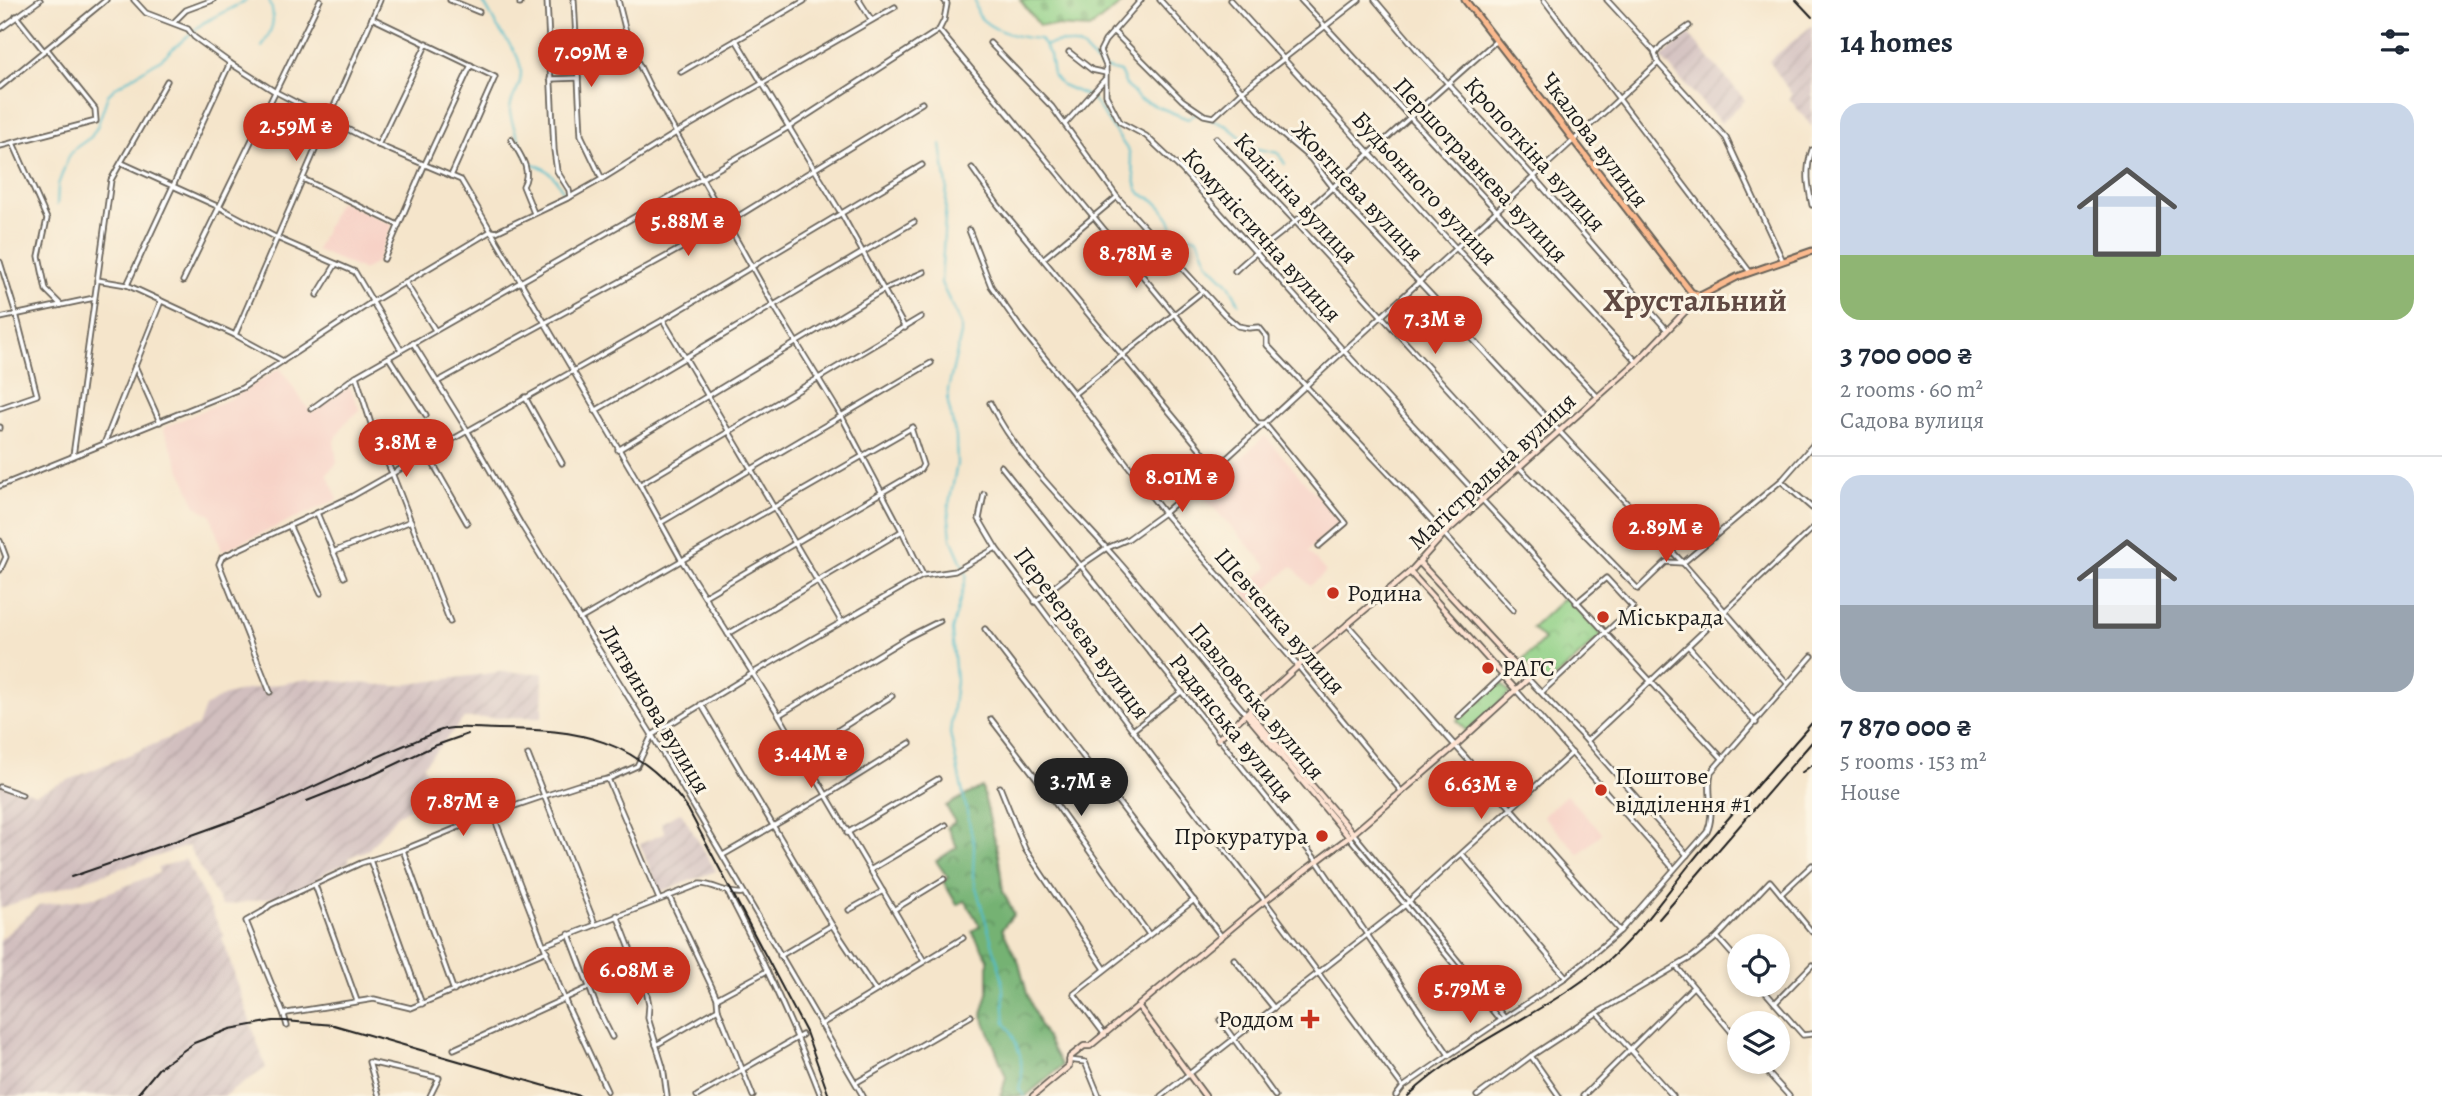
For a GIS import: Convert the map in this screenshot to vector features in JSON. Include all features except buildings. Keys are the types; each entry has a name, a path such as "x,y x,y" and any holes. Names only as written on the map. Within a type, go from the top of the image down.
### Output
{"main road":[{"name":"Чкалова вулиця","path":"1465,0 1686,287 1700,296"},
{"name":"Магістральна вулиця","path":"1700,296 1750,272 1803,253 1812,253"}],"street":[{"path":"0,29 40,0"},
{"path":"0,88 106,0"},
{"path":"134,0 146,13 188,29 194,37 230,63 274,91 378,145 461,180 682,561 779,715 924,961"},
{"path":"174,22 186,10 213,0"},
{"path":"183,281 320,0"},
{"path":"234,335 380,0"},
{"path":"450,0 479,12"},
{"path":"547,0 558,171 570,197"},
{"path":"575,0 581,135 602,179"},
{"path":"618,0 629,44 676,133 774,306 842,417 923,575"},
{"path":"859,0 872,19"},
{"path":"311,409 356,376 789,127 939,30 947,4 944,0"},
{"path":"1106,72 1100,51 1113,31 1141,0"},
{"name":"Жовтнева вулиця","path":"1160,0 1279,132 1311,159 1331,186 1683,563 1787,683"},
{"name":"Будьонного вулиця","path":"1230,0 1456,248 1598,397"},
{"name":"Першотравнева вулиця","path":"1301,0 1637,362"},
{"path":"1242,91 1359,0"},
{"name":"Кропоткіна вулиця","path":"1376,0 1668,331"},
{"path":"1544,0 1750,272"},
{"path":"1607,0 1655,54 1658,63 1726,138 1783,261"},
{"path":"681,72 804,1"},
{"path":"0,486 242,388 372,302 491,230 496,232 570,197 895,7"},
{"path":"0,146 96,121 95,109 16,16"},
{"path":"372,19 495,77 451,176"},
{"path":"1655,54 1662,45 1689,26"},
{"path":"939,30 1208,355 1258,423 1264,423"},
{"name":"Калініна вулиця","path":"1113,31 1182,100 1204,115 1214,117 1242,91"},
{"path":"1235,271 1255,251 1295,221 1497,39"},
{"path":"736,40 841,213 905,328"},
{"path":"378,145 427,43"},
{"path":"990,43 1040,92 1117,197 1203,291 1238,326 1259,327 1267,337 1267,345 1513,610"},
{"path":"1069,51 1092,70 1106,72"},
{"path":"127,285 230,63"},
{"path":"1035,602 1080,566 1105,549 1128,539 1164,513 1658,63"},
{"path":"384,259 471,65"},
{"path":"1065,124 1106,72"},
{"name":"Комуністична вулиця","path":"1106,72 1106,95 1120,122 1146,136 1182,170 1343,350 1723,759"},
{"path":"550,79 578,78"},
{"path":"73,457 111,180 167,80"},
{"path":"437,382 727,223 922,103"},
{"name":"Калініна вулиця","path":"1216,138 1519,467 1638,589 1666,562 1683,563"},
{"path":"511,139 527,168 528,178 523,186 534,214"},
{"path":"13,143 47,219 39,256 46,289 61,305"},
{"path":"1812,150 1807,164 1812,205"},
{"path":"121,162 172,184 277,238 355,272 401,350"},
{"path":"270,692 219,564 222,557 317,513 427,453 663,320 922,165"},
{"path":"972,168 998,205 1216,468"},
{"path":"303,179 398,225"},
{"path":"1043,258 1117,197"},
{"path":"595,411 914,222"},
{"name":"Шевченка вулиця","path":"970,230 991,286 1022,330 1164,513 1298,666 1402,792"},
{"path":"0,262 37,395 0,408"},
{"path":"317,295 335,264"},
{"path":"618,450 885,289 924,272"},
{"path":"97,281 127,285 283,361"},
{"path":"405,282 435,330"},
{"path":"1074,394 1203,291"},
{"name":"Магістральна вулиця","path":"1218,739 1298,666 1420,563 1444,534 1637,362 1700,296"},
{"path":"0,318 94,298"},
{"path":"104,444 162,301"},
{"path":"640,485 921,317"},
{"path":"663,320 841,621"},
{"name":"Литвинова вулиця","path":"414,343 522,526 652,735 863,1096"},
{"path":"389,357 426,415"},
{"path":"662,523 931,363"},
{"path":"135,366 160,422"},
{"path":"356,376 373,430 450,622"},
{"path":"525,397 562,463"},
{"name":"Павловська вулиця","path":"990,403 1001,425 1035,469 1116,559 1351,835 1502,1019"},
{"path":"1264,423 1346,523 1319,546"},
{"path":"580,619 912,427 923,465 920,470 705,596"},
{"path":"1683,563 1781,481 1812,446"},
{"path":"427,453 467,523"},
{"name":"Радянська вулиця","path":"1001,466 1317,861 1448,1055"},
{"path":"1781,481 1812,508"},
{"name":"Переверзєва вулиця","path":"984,494 979,519 996,548 1403,1087"},
{"path":"317,513 344,577"},
{"path":"333,552 411,521"},
{"path":"289,525 321,593"},
{"path":"1587,741 1812,528"},
{"path":"728,634 902,531"},
{"path":"0,541 6,557 0,570"},
{"path":"288,1026 246,921 270,905 370,860 403,850 491,814 578,785 608,779 637,766 652,735 701,704 923,575 955,571 996,548"},
{"path":"1420,563 1587,741 1687,855"},
{"path":"1410,572 1674,869"},
{"path":"1542,692 1633,607 1609,580 1604,579 1576,603"},
{"path":"779,715 908,637 940,621"},
{"path":"1347,624 1620,931"},
{"path":"985,629 1222,937"},
{"path":"1689,646 1756,723"},
{"path":"1396,1096 1403,1087 1448,1055 1551,989 1620,931 1707,832 1712,814 1708,784 1711,772 1812,656"},
{"path":"1458,717 1515,664"},
{"path":"1069,1063 1070,1056 1105,1035 1265,901 1351,835 1528,679"},
{"path":"1132,730 1181,692"},
{"path":"801,753 892,696"},
{"path":"701,704 775,824 832,925 875,990"},
{"path":"991,719 1048,793 1148,933"},
{"path":"723,855 910,743"},
{"path":"1161,1096 1407,903 1463,855 1572,753"},
{"path":"528,755 595,924"},
{"path":"608,779 659,899"},
{"path":"847,833 939,779"},
{"path":"480,781 565,1000 607,1091"},
{"path":"1000,787 1025,849 1105,969"},
{"path":"0,788 22,795"},
{"path":"870,870 946,825"},
{"path":"403,850 454,991"},
{"path":"1463,855 1566,977"},
{"path":"370,860 422,1004"},
{"path":"1781,894 1812,865"},
{"path":"894,909 944,879"},
{"path":"1477,1096 1531,1056 1676,966 1717,937 1770,881 1812,932"},
{"path":"544,945 703,883 733,894 743,892"},
{"path":"316,885 357,1001"},
{"path":"727,891 800,1036 821,1096"},
{"path":"849,910 883,891"},
{"path":"669,896 717,998 718,1009 753,1096"},
{"path":"1105,1035 1074,993 1194,900"},
{"path":"617,915 646,990 648,1018 663,1067 667,1096"},
{"path":"779,956 832,925"},
{"path":"569,934 612,1037"},
{"path":"1717,937 1727,948"},
{"path":"820,1025 963,938"},
{"path":"284,1015 374,999 411,1008 547,951"},
{"path":"1234,959 1274,1008"},
{"path":"1775,1003 1812,965"},
{"path":"1676,966 1727,1027"},
{"path":"717,998 767,971"},
{"path":"454,1049 590,987"},
{"path":"1583,1096 1693,987"},
{"path":"1770,997 1803,1035 1812,1034"},
{"path":"1139,1007 1205,1096"},
{"path":"656,1045 718,1009"},
{"path":"1597,1013 1673,1096"},
{"path":"857,1082 971,1016"},
{"path":"1220,1020 1275,1096"},
{"path":"697,1096 800,1036"},
{"path":"1531,1056 1559,1096"},
{"path":"379,1096 369,1062 439,1078 430,1096"},
{"path":"1033,1096 1069,1063 1085,1062 1100,1096"},
{"path":"1769,1074 1789,1096"}],"shaded area":[{"path":"1811,26 1812,127 1789,98 1792,95 1769,61"},
{"path":"1689,35 1745,100 1721,123 1661,58"},
{"path":"339,201 392,225 376,263 363,270 316,250"},
{"path":"280,368 311,413 349,386 360,410 345,423 334,441 337,463 327,474 338,499 222,551 211,515 196,506 163,428 234,397"},
{"path":"1265,436 1340,522 1308,551 1326,572 1310,586 1292,566 1252,602 1242,591 1268,567 1201,494"},
{"path":"500,672 543,673 542,717 464,718 423,766 440,792 397,815 369,849 348,858 350,862 328,871 311,885 286,895 222,906 188,846 0,908 0,780 35,794 198,726 205,707 225,695 246,690 308,679 395,686"},
{"path":"1566,795 1602,833 1579,854 1543,816"},
{"path":"681,812 716,871 659,892 640,844 665,833 661,823"},
{"path":"185,859 224,936 222,938 266,1068 224,1096 0,1096 0,940 39,905 97,897 159,873 158,868"}],"green space":[{"path":"1020,0 1126,0 1090,28 1039,25"},
{"path":"1565,597 1602,635 1547,685 1523,660 1544,640 1532,628"},
{"path":"1500,682 1510,693 1467,732 1457,720"},
{"path":"982,787 999,859 1003,891 1014,914 1002,929 1019,963 1040,1026 1062,1066 1026,1096 1001,1096 1006,1077 982,1014 988,993 988,959 972,931 980,926 966,902 957,905 943,881 948,878 936,861 957,847 947,827 955,822 946,806"}],"waterway":[{"path":"57,205 58,185 68,158 74,149 91,137 108,95 116,87 161,59 203,23 247,0"},
{"path":"262,47 272,25 273,13 269,0"},
{"path":"481,0 515,52 520,65 520,81 510,108 518,138 529,163 550,174 564,194"},
{"path":"975,0 978,14 996,29 1040,39 1050,55 1053,75 1062,85 1092,98 1129,152 1137,188 1141,194 1154,200 1162,208 1175,233 1198,238 1208,263 1228,283 1239,303"},
{"path":"1046,45 1061,42 1078,46 1101,67 1120,72 1126,85 1139,99 1188,119 1200,114"},
{"path":"1205,117 1227,126 1254,148 1278,153 1285,164"},
{"path":"941,145 947,186 941,283 961,325 948,390 948,403 956,437 957,464 948,509 951,538 967,575 952,630 956,681 950,733 974,845 973,877 1002,977 1005,1023 1020,1054 1022,1076 1019,1089 1024,1096"}],"railway":[{"path":"1796,0 1812,17"},
{"path":"1408,1096 1454,1060 1580,983 1615,954 1812,723"},
{"path":"71,877 270,806 392,750 445,729 554,732 604,742 627,752 648,767 669,785 688,809 806,1032 829,1096"},
{"path":"307,801 468,734"},
{"path":"1659,919 1812,742"},
{"path":"1801,773 1812,765"},
{"path":"136,1096 159,1068 194,1043 230,1029 273,1021 334,1025 580,1096"}],"place":[{"name":"Родина","path":"1333,593"},
{"name":"Міськрада","path":"1603,617"},
{"name":"РАГС","path":"1488,668"},
{"name":"Поштове відділення #1","path":"1601,790"},
{"name":"Прокуратура","path":"1322,836"},
{"name":"Роддом","path":"1310,1019"}],"district":[{"name":"Хрустальний","path":"1695,300"}]}
